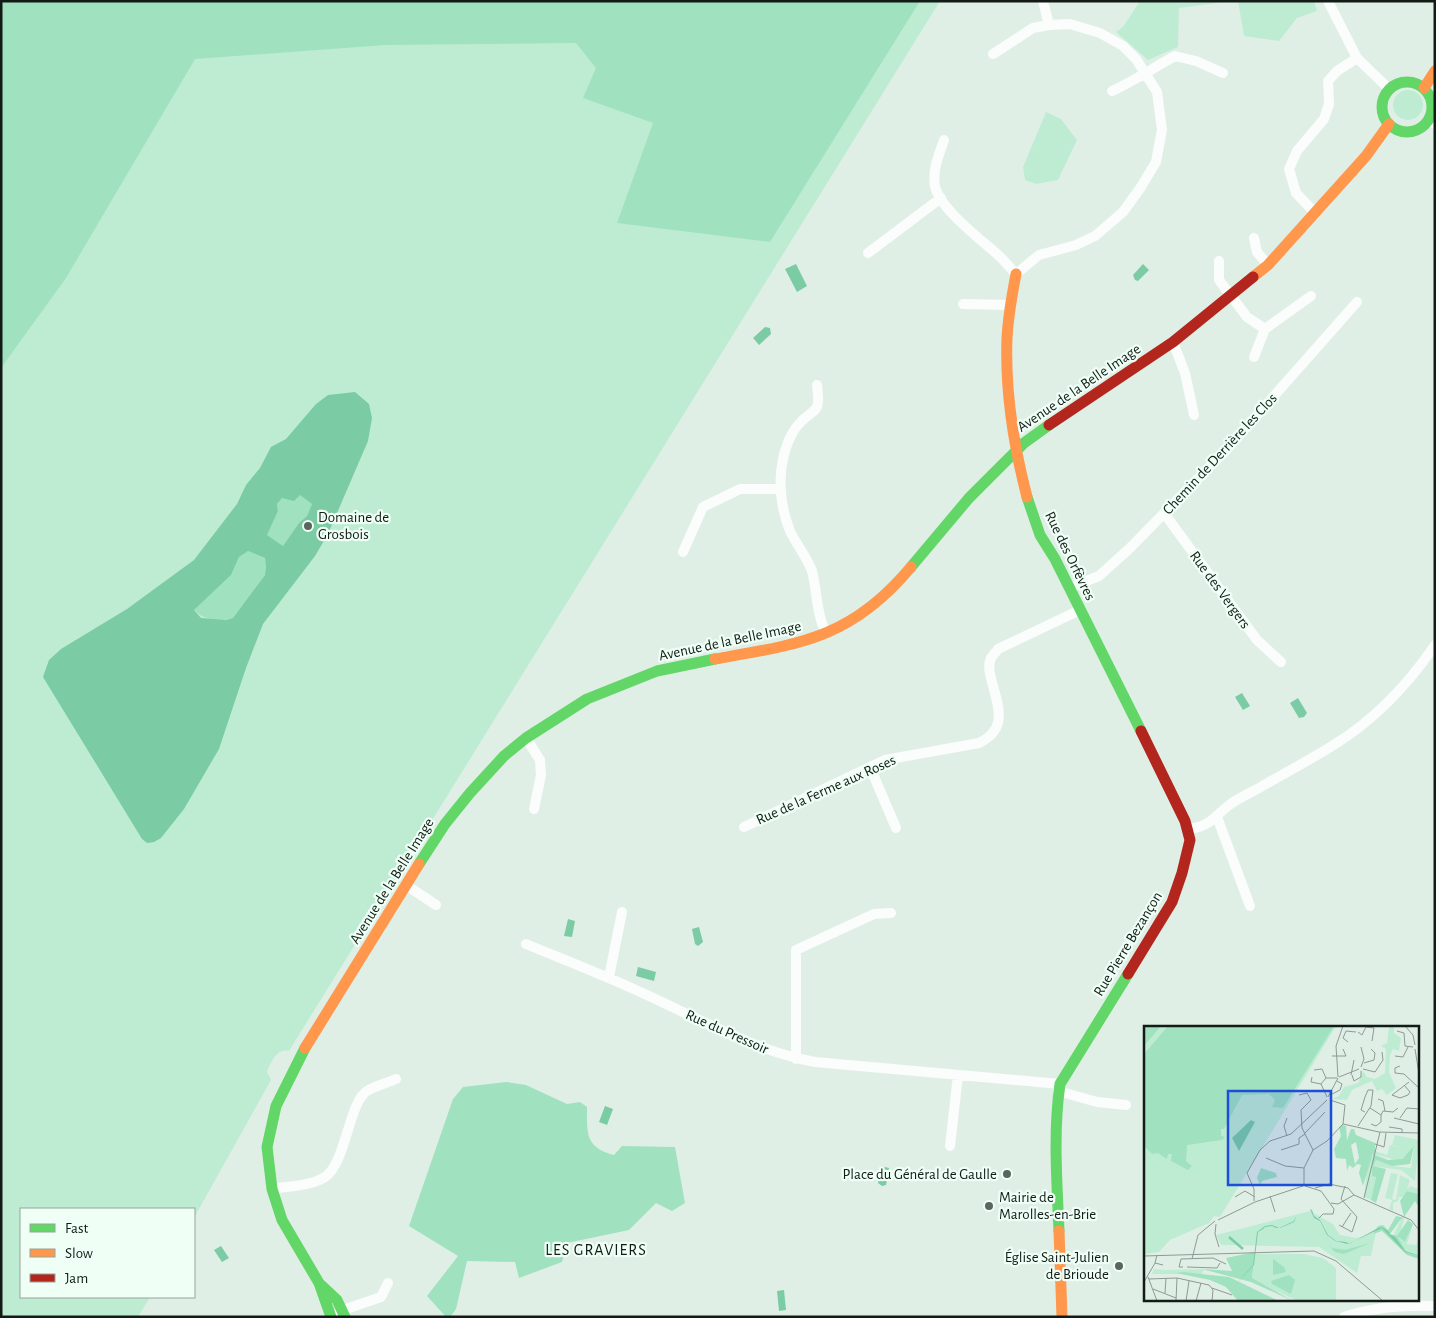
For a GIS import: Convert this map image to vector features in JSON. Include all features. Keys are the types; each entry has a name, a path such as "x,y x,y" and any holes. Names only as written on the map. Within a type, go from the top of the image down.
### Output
{"street":[{"path":"1043,1 1049,25"},
{"path":"1328,1 1357,58 1389,89"},
{"path":"944,140 935,166 935,187 946,207 1016,274 1038,255 1076,245 1095,236 1123,212 1156,162 1162,130 1157,92 1136,58 1123,46 1100,33 1070,24 1049,25 1034,28 994,54"},
{"path":"1112,91 1132,82 1145,72 1175,56 1196,61 1223,73"},
{"path":"1315,213 1296,193 1289,169 1297,151 1324,119 1330,104 1328,81 1337,70 1357,58"},
{"path":"1424,88 1435,71"},
{"path":"1407,82 1424,88 1431,99 1432,122 1409,131 1396,129 1389,124 1382,108 1389,89 1407,82"},
{"name":"Avenue de la Belle Image","path":"338,1315 337,1300 319,1283 282,1220 272,1189 267,1147 276,1106 299,1058 445,824 470,793 504,756 526,738 587,699 657,671 789,646 826,634 847,624 873,606 902,578 994,471 1039,431 1124,376 1172,342 1268,265 1366,156 1389,124"},
{"path":"868,253 941,198"},
{"path":"1254,238 1258,252 1268,265"},
{"path":"1219,261 1219,280 1247,317 1265,329"},
{"name":"Rue des Orfèvres","path":"1016,274 1007,339 1007,362 1010,401 1022,479 1033,517 1047,550 1055,559 1188,829"},
{"path":"1254,357 1265,329 1311,296"},
{"name":"Chemin de Derrière les Clos","path":"1069,588 1099,576 1113,564 1228,448 1357,302"},
{"path":"963,304 1011,305"},
{"path":"1172,342 1185,373 1194,415"},
{"path":"817,384 819,400 816,411 798,424 791,435 783,459 781,489 784,512 790,531 811,569 817,590 820,616 826,634"},
{"path":"683,552 702,507 740,489 781,489"},
{"name":"Rue des Vergers","path":"1164,513 1258,640 1281,662"},
{"name":"Rue de la Ferme aux Roses","path":"744,826 894,757 979,743 989,738 998,727 1000,715 990,673 991,657 998,649 1080,610"},
{"path":"1188,829 1207,825 1232,803 1334,746 1390,702 1409,681 1435,645"},
{"path":"526,738 540,760 541,775 534,809"},
{"path":"870,767 896,828"},
{"path":"1217,817 1250,906"},
{"name":"Rue Pierre Bezançon","path":"1062,1317 1056,1140 1059,1088 1172,902 1182,874 1190,840 1188,829"},
{"path":"406,886 436,904"},
{"path":"609,977 622,912"},
{"path":"796,1059 796,950 874,914 891,913"},
{"name":"Rue du Pressoir","path":"526,944 609,977 744,1042 796,1059 958,1075 1059,1088 1097,1102 1126,1105"},
{"path":"950,1146 958,1075"},
{"path":"272,1189 313,1182 325,1177 334,1167 359,1102 366,1092 396,1079"},
{"path":"338,1315 381,1297 388,1283"},
{"path":"1344,1317 1361,1311 1415,1305 1435,1306"}],"shaded area":[{"name":"Domaine de Grosbois","path":"1,1 940,1 289,1051 281,1052 273,1060 267,1072 271,1080 195,1216 195,1208 20,1208 20,1298 149,1298 138,1317 1,1317"},
{"path":"1,1 920,1 770,242 617,223 653,123 583,98 596,68 576,43 385,45 195,59 66,278 1,368"},
{"path":"1140,1 1231,1 1179,8 1178,47 1148,60 1116,32 1123,27"},
{"path":"1238,1 1314,1 1317,11 1297,18 1279,41 1244,36"},
{"path":"1408,90 1414,91 1422,99 1422,111 1414,119 1408,120 1402,119 1394,111 1393,105 1394,99 1402,91"},
{"path":"1046,112 1061,119 1077,140 1058,180 1036,184 1025,180 1023,167"},
{"path":"796,264 807,286 797,292 785,269"},
{"path":"1143,264 1149,270 1138,281 1135,280 1133,275"},
{"path":"765,327 770,328 771,334 759,345 753,338"},
{"path":"355,392 369,404 372,418 368,441 328,534 315,556 263,624 219,749 184,809 161,838 147,843 142,839 43,677 49,660 61,649 127,609 194,560 237,504 246,485 260,468 271,447 286,439 316,404 328,395","holes":["300,495 312,504 307,516 299,523 283,546 267,535 278,511 277,504 282,498 294,501","248,551 265,558 265,575 233,618 226,620 201,618 194,610 231,575 239,557"]},
{"path":"300,495 312,504 307,516 299,523 283,546 267,535 278,511 277,504 282,498"},
{"path":"248,551 265,558 265,575 233,618 223,620 212,619 202,616 194,610 231,575 239,557"},
{"path":"1242,693 1250,706 1243,710 1235,697"},
{"path":"1298,698 1307,713 1304,717 1299,718 1290,703"},
{"path":"568,919 575,921 572,937 564,936"},
{"path":"699,927 703,942 698,946 695,944 692,929"},
{"path":"638,967 656,972 654,981 636,976"},
{"path":"506,1082 526,1085 567,1104 580,1102 587,1107 587,1125 590,1138 598,1148 605,1152 614,1155 622,1146 675,1147 685,1203 672,1211 656,1203 629,1230 567,1243 562,1262 519,1278 515,1262 467,1261 456,1309 450,1317 446,1317 427,1296 458,1256 409,1226 453,1099 463,1087"},
{"path":"605,1106 613,1109 607,1125 599,1122"},
{"path":"881,1166 889,1168 886,1185 882,1186 878,1183"},
{"path":"221,1246 229,1258 222,1262 214,1250"},
{"path":"784,1290 786,1310 779,1311 777,1291"}],"traffic: fast":[{"path":"1407,82 1416,84 1427,93 1432,107 1430,116 1421,127 1407,132 1398,130 1387,121 1382,107 1384,98 1393,87 1407,82"},
{"path":"911,567 969,498 1024,443 1049,425"},
{"path":"1027,497 1040,535 1055,559 1141,731"},
{"path":"419,864 445,824 470,793 504,756 526,738 587,699 657,671 715,659"},
{"path":"1059,1231 1056,1139 1060,1084 1128,974"},
{"path":"305,1048 276,1106 267,1147 272,1189 282,1220 319,1283 331,1317"},
{"path":"321,1285 337,1300 345,1317"}],"traffic: slow":[{"path":"1424,88 1435,71"},
{"path":"1253,277 1268,265 1366,156 1389,124"},
{"path":"1016,274 1010,306 1007,378 1014,439 1027,497"},
{"path":"715,659 774,648 823,634 846,623 868,609 889,591 911,567"},
{"path":"305,1048 419,864"},
{"path":"1059,1231 1062,1317"}],"traffic: jam":[{"path":"1049,425 1173,342 1253,277"},
{"path":"1128,974 1172,902 1182,873 1190,840 1185,821 1141,731"}],"place":[{"name":"Domaine de Grosbois","path":"308,526"},
{"name":"Place du Général de Gaulle","path":"1007,1174"},
{"name":"Mairie de Marolles-en-Brie","path":"989,1206"},
{"name":"Église Saint-Julien de Brioude","path":"1119,1266"}],"district":[{"name":"LES GRAVIERS","path":"596,1250"}]}
